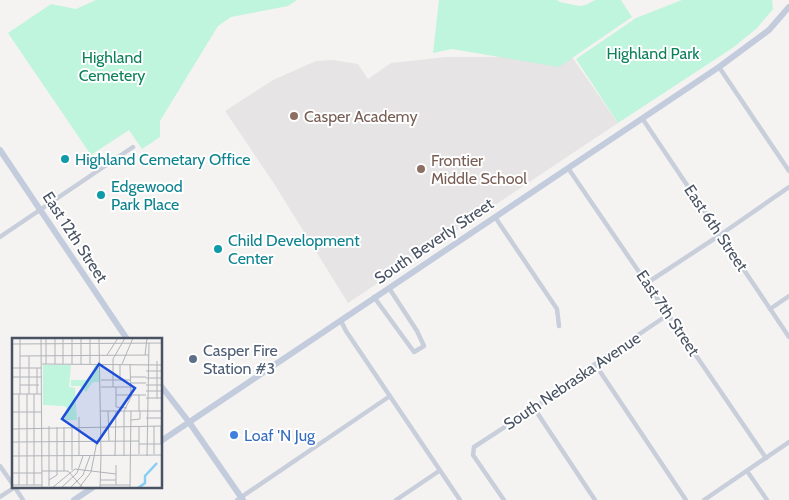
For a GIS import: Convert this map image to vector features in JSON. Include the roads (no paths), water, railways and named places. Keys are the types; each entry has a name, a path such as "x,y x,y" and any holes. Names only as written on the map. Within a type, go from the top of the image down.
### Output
{"main road":[{"name":"South Beverly Street","path":"162,439 719,67 769,30 789,6"},
{"name":"East 12th Street","path":"0,150 126,338"},
{"path":"162,387 240,499"},
{"path":"74,500 91,488"}],"street":[{"path":"786,0 789,6"},
{"path":"719,67 789,171"},
{"name":"East 6th Street","path":"642,118 789,337"},
{"path":"0,237 133,148"},
{"name":"East 7th Street","path":"568,168 766,458"},
{"path":"647,283 789,187"},
{"path":"495,217 557,309 559,326"},
{"path":"374,297 414,352 424,346 417,331 389,288"},
{"path":"770,309 789,296"},
{"name":"South Nebraska Avenue","path":"504,500 473,455 474,447 534,408 669,314"},
{"path":"341,321 460,500"},
{"path":"595,364 686,500"},
{"path":"240,499 390,396"},
{"path":"534,408 595,500"},
{"path":"704,500 789,442"},
{"path":"0,466 12,483"},
{"path":"396,500 440,471"},
{"path":"747,471 767,500"},
{"path":"0,497 12,488"},
{"path":"15,488 23,500"}],"place":[{"name":"Casper Academy","path":"294,116"},
{"name":"Highland Cemetary Office","path":"65,159"},
{"name":"Frontier Middle School","path":"421,169"},
{"name":"Edgewood Park Place","path":"101,195"},
{"name":"Child Development Center","path":"218,249"},
{"name":"Casper Fire Station #3","path":"193,359"},
{"name":"Loaf 'N Jug","path":"234,435"}],"park label":[{"name":"Highland Park","path":"653,53"},
{"name":"Highland Cemetery","path":"112,66"}]}
